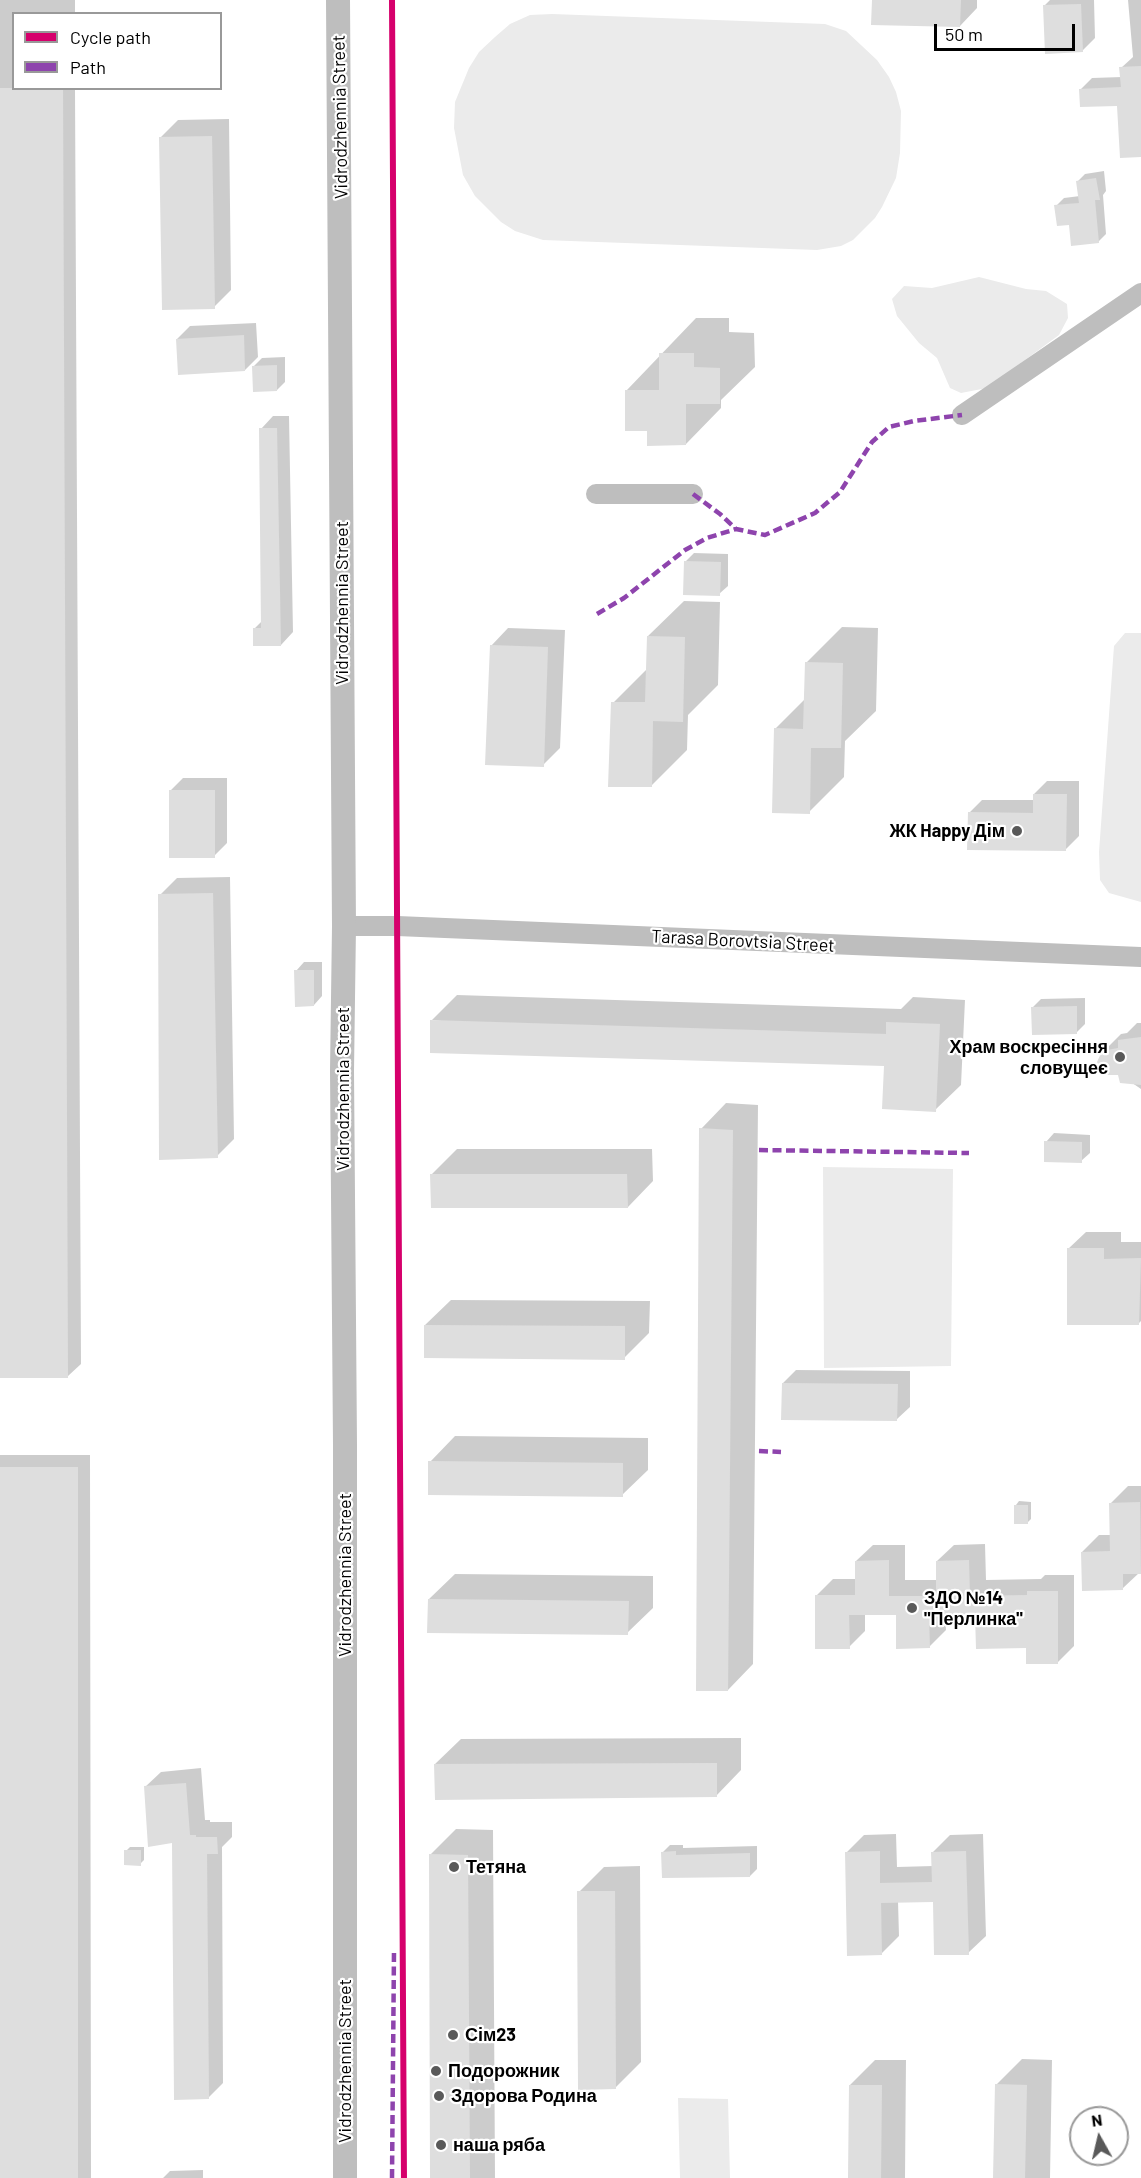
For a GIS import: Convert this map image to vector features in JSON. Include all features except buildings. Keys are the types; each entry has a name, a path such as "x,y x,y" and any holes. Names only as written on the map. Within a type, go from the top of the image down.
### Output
{"street":[{"name":"Vidrodzhennia Street","path":"339,0 344,926 342,1071 345,1434 345,2178"},
{"path":"962,415 1141,293"},
{"path":"596,494 693,494"},
{"name":"Tarasa Borovtsia Street","path":"344,926 432,927 1141,957"}],"shaded area":[{"path":"530,15 825,24 846,31 877,60 889,77 901,111 900,153 896,178 882,207 875,218 853,240 841,246 817,250 543,240 515,231 501,222 475,196 463,175 454,128 455,102 469,68 479,52 495,37 510,24"},
{"path":"979,277 1026,289 1046,291 1067,304 1068,318 1059,335 987,388 961,393 950,388 937,358 919,343 897,316 892,299 904,286 932,288"},
{"path":"1125,633 1141,633 1141,902 1109,893 1100,880 1099,852 1114,646"},
{"path":"823,1167 953,1169 951,1366 824,1368"},
{"path":"678,2098 728,2099 730,2178 680,2178"}],"marked path":[{"path":"693,494 736,529 765,535 815,513 840,492 872,442 889,427 914,421 962,415"},
{"path":"597,614 624,598 685,550 707,538 736,529"},
{"path":"759,1150 969,1153"},
{"path":"759,1451 781,1452"},
{"path":"392,2178 394,1950"}],"cycle path":[{"path":"392,0 404,2178"}],"place":[{"name":"ЖК Happy Дім","path":"1017,831"},
{"name":"Храм воскресіння словущеє","path":"1120,1057"},
{"name":"ЗДО №14 \"Перлинка\"","path":"912,1608"},
{"name":"Тетяна","path":"454,1867"},
{"name":"Сім23","path":"453,2035"},
{"name":"Подорожник","path":"436,2071"},
{"name":"Здорова Родина","path":"439,2096"},
{"name":"наша ряба","path":"441,2145"}]}
